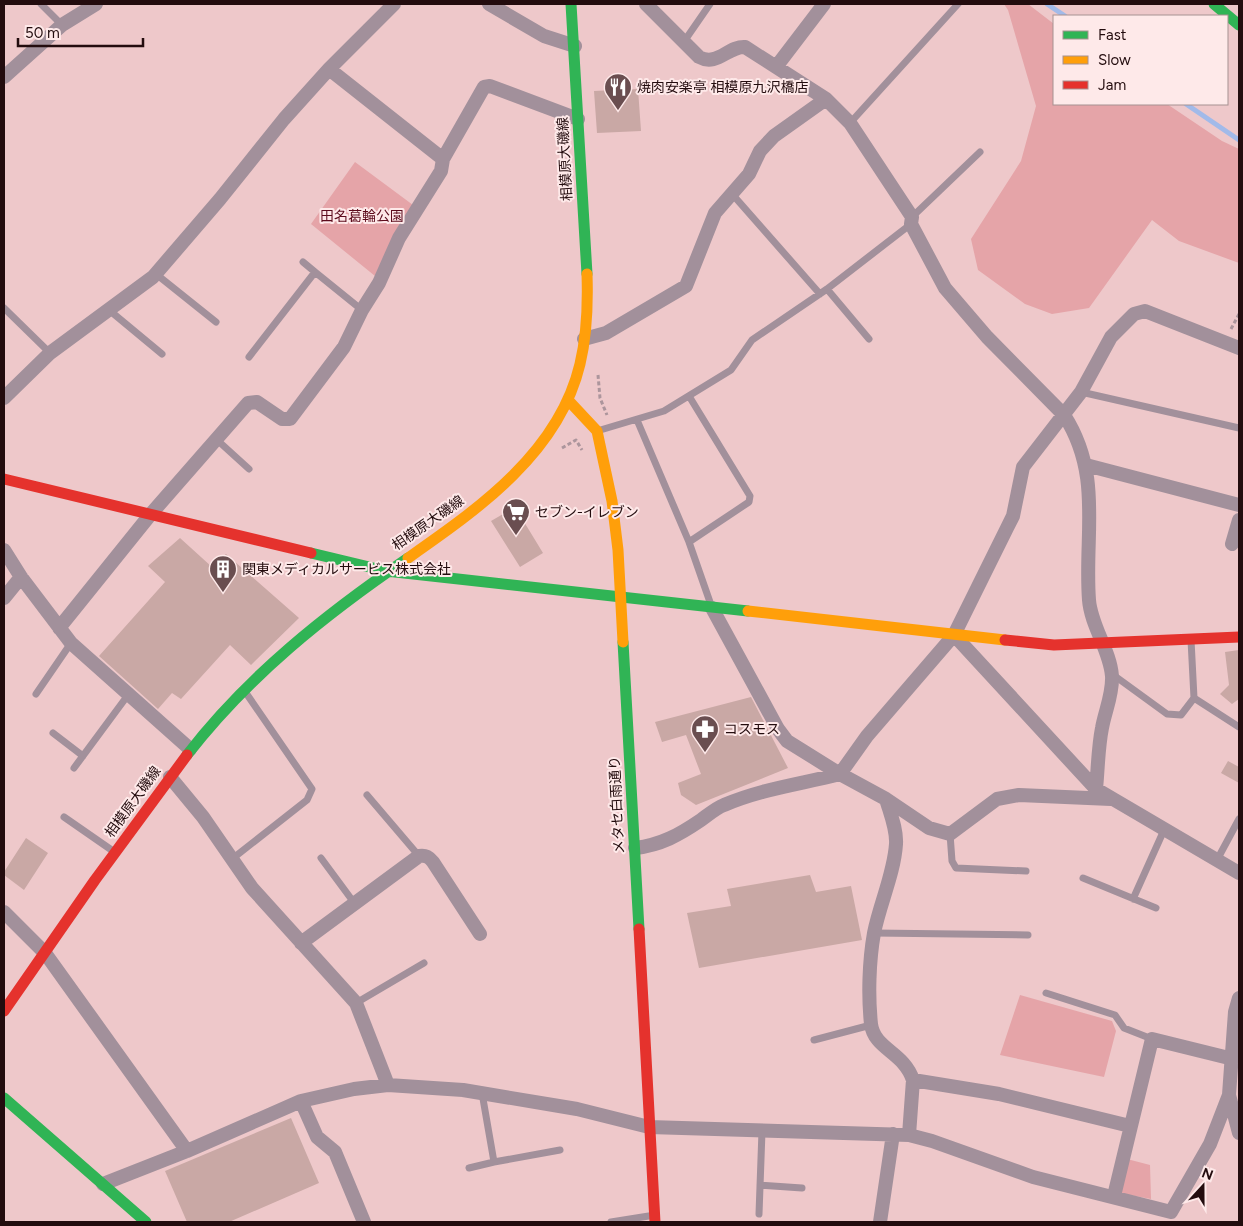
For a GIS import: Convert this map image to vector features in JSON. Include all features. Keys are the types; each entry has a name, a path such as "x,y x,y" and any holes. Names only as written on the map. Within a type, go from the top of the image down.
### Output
{"street":[{"path":"4,77 62,25 96,4"},
{"path":"4,398 50,352 156,274 284,119 329,69 394,4"},
{"path":"488,4 544,36 575,46"},
{"name":"相模原大磯線","path":"4,1011 114,852 190,749 244,690 304,634 386,571 476,507 515,474 552,431 568,400 578,370 584,339 585,250 575,46 571,4"},
{"path":"646,4 682,43 698,57 709,60 740,47 745,47 826,99 850,123 912,221 944,288 987,338 1064,415 1072,427 1086,465 1090,505 1089,601 1112,674 1111,691 1102,728 1096,789"},
{"path":"776,67 824,4"},
{"path":"1214,4 1227,15"},
{"path":"1228,16 1239,25"},
{"path":"329,69 443,159"},
{"path":"59,628 150,515 251,401 257,402 282,419 290,419 344,347 362,310 375,290 399,238 441,171 443,159 486,86 578,119"},
{"path":"584,339 606,333 686,286 715,213 749,174 760,151 774,136 826,99"},
{"path":"634,848 657,845 680,834 729,803 760,792 791,787 840,774 867,736 954,635 1012,516 1023,467 1081,392 1111,337 1140,311 1145,311 1239,348"},
{"path":"568,400 597,431"},
{"name":"メタセ白雨通り","path":"597,431 612,501 620,597 655,1219"},
{"path":"1086,465 1239,505"},
{"path":"4,479 386,571 1054,645 1239,637"},
{"path":"1232,544 1239,520"},
{"path":"4,550 21,578 71,643 190,749"},
{"path":"4,598 21,578"},
{"path":"712,608 778,729 787,741 840,774 886,799 929,828 950,834 998,799 1005,796 1019,795 1114,800"},
{"path":"954,635 1096,789 1239,873"},
{"path":"170,777 203,817 252,888 356,1003 388,1085"},
{"path":"886,799 896,843 892,869 874,933 871,1025 880,1043 906,1064 913,1080 909,1135"},
{"path":"301,943 419,856 427,856 433,862 480,934"},
{"path":"4,912 44,953 187,1151"},
{"path":"103,1184 187,1151 301,1101 354,1089 388,1085 482,1093 577,1109 649,1127 762,1132 909,1135 1032,1177 1114,1196 1167,1217 1210,1144 1229,1095 1235,1012 1239,998"},
{"path":"1114,1196 1152,1040 1233,1059"},
{"path":"913,1080 1000,1094 1130,1126"},
{"path":"1229,1095 1239,1133"},
{"path":"4,1098 146,1222"},
{"path":"301,1101 317,1137 335,1152 364,1222"},
{"path":"880,1222 893,1134"}],"lane":[{"path":"41,4 62,25"},
{"path":"682,43 710,4"},
{"path":"850,123 955,5"},
{"path":"597,431 664,411 731,370 752,340 827,289 912,221 980,152"},
{"path":"732,195 820,294"},
{"path":"302,262 362,310"},
{"path":"249,357 315,272"},
{"path":"156,274 216,322"},
{"path":"827,289 869,339"},
{"path":"4,308 50,352"},
{"path":"109,310 162,354"},
{"path":"1081,392 1239,428"},
{"path":"689,396 749,493 750,499 749,502 689,542"},
{"path":"637,420 689,542 712,608"},
{"path":"216,439 249,469"},
{"path":"1112,674 1172,716 1181,715 1194,698 1191,640"},
{"path":"36,694 71,643"},
{"path":"232,859 307,800 312,789 244,690"},
{"path":"74,768 128,695"},
{"path":"1194,698 1239,727"},
{"path":"53,733 83,756"},
{"path":"367,795 419,856"},
{"path":"64,817 114,852"},
{"path":"1216,861 1239,819"},
{"path":"1133,899 1164,830"},
{"path":"950,834 952,861 956,868 1026,871"},
{"path":"321,858 354,904"},
{"path":"1082,878 1156,908"},
{"path":"874,933 1028,935"},
{"path":"356,1003 424,963"},
{"path":"1046,993 1115,1015 1124,1028 1152,1040"},
{"path":"814,1040 871,1025"},
{"path":"482,1093 494,1162"},
{"path":"758,1214 762,1132"},
{"path":"469,1168 560,1150"},
{"path":"760,1185 802,1188"},
{"path":"611,1222 655,1219"}],"path":[{"path":"597,373 600,398 608,418"}],"green space":[{"path":"1004,4 1028,4 1053,23 1053,105 1168,105 1222,141 1239,149 1239,263 1179,241 1152,220 1089,308 1052,314 1025,304 978,270 971,239 1021,161 1036,106 1008,10"},
{"name":"田名葛輪公園","path":"355,162 413,205 375,276 311,224"},
{"path":"1020,995 1112,1021 1116,1031 1104,1077 1000,1055"},
{"path":"1127,1159 1150,1165 1151,1199 1119,1193"}],"building":[{"name":"焼肉安楽亭 相模原九沢橋店","path":"638,89 641,131 597,133 594,91"},
{"path":"515,507 543,553 520,567 491,521"},
{"path":"180,538 212,567 226,554 299,618 251,665 230,645 181,699 172,693 158,709 99,656 165,582 148,566"},
{"path":"1239,650 1239,699 1232,704 1220,694 1229,685 1225,652"},
{"path":"751,697 788,768 696,805 681,795 678,783 701,774 686,735 662,742 655,722"},
{"path":"1228,761 1239,767 1239,783 1221,773"},
{"path":"26,838 48,853 24,890 4,875 4,872"},
{"path":"810,875 816,892 851,886 862,940 699,968 687,913 731,906 727,889"},
{"path":"291,1118 319,1183 229,1222 187,1222 165,1171"}],"waterway":[{"path":"1047,4 1064,15"},
{"path":"1187,105 1239,140"}],"traffic: fast":[{"path":"571,4 587,274"},
{"path":"1214,4 1227,15"},
{"path":"1228,16 1239,25"},
{"path":"311,553 386,571 748,611"},
{"path":"187,755 236,699 290,648 347,601 408,558"},
{"path":"623,642 639,929"},
{"path":"4,1098 146,1222"}],"traffic: slow":[{"path":"408,558 488,499 535,452 554,425 569,396 580,364 586,319 587,274"},
{"path":"568,400 597,431 612,501 618,550 623,642"},
{"path":"748,611 1005,640"}],"traffic: jam":[{"path":"4,479 311,553"},
{"path":"1005,640 1054,645 1239,637"},
{"path":"4,1011 95,880 187,755"},
{"path":"639,929 655,1222"}],"place":[{"name":"焼肉安楽亭 相模原九沢橋店","path":"618,111"},
{"name":"セブン-イレブン","path":"516,536"},
{"name":"関東メディカルサービス株式会社","path":"223,593"},
{"name":"コスモス","path":"705,753"}]}
